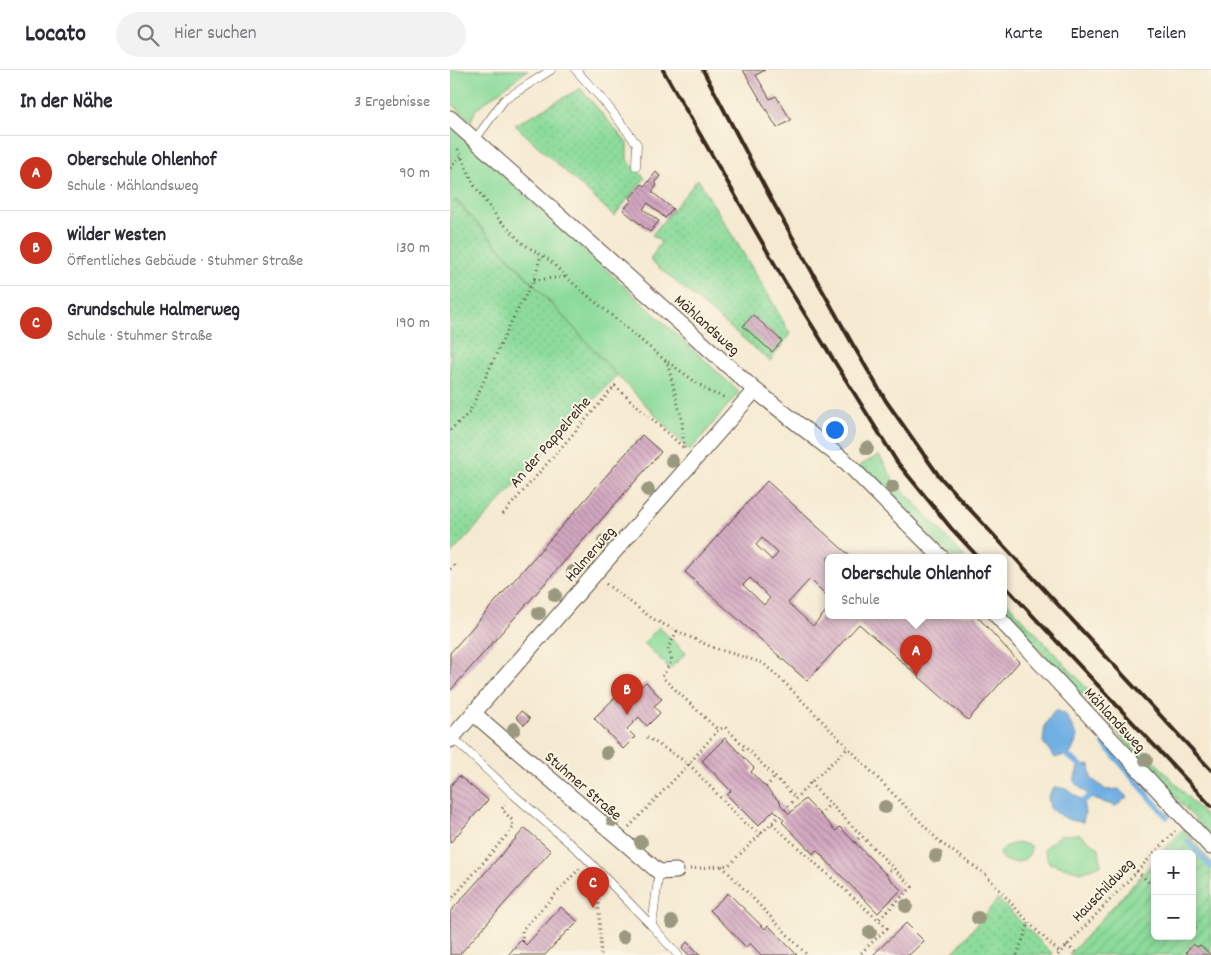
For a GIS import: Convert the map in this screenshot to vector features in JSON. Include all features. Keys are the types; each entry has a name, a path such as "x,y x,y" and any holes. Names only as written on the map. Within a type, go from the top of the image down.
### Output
{"street":[{"name":"Mählandsweg","path":"450,118 755,390 846,462 938,554"},
{"name":"Halmerweg","path":"451,739 755,390"},
{"name":"Mählandsweg","path":"1000,619 1211,847"},
{"name":"Stuhmer Straße","path":"474,713 659,872"},
{"path":"659,872 676,871"}],"lane":[{"path":"474,141 504,100 551,70"},
{"path":"576,70 607,105 637,144 636,166"},
{"path":"451,739 588,861 678,955"},
{"path":"652,926 659,872"}],"path":[{"path":"455,140 460,157 474,185 497,217 522,243 541,255 667,362 708,391 743,404"},
{"path":"450,168 474,141"},
{"path":"450,430 469,413 512,320 534,280 541,255"},
{"path":"534,280 566,277"},
{"path":"667,362 682,420 684,448 692,462"},
{"name":"An der Pappelreihe","path":"503,514 615,386 684,448"},
{"path":"450,569 456,563"},
{"path":"594,575 653,619 714,648 763,663 786,684 940,842 986,874 1059,954"},
{"path":"677,631 668,648 672,660 662,677 718,730"},
{"path":"620,839 718,730 724,727 796,798"},
{"path":"647,737 689,764 745,824 761,834"},
{"path":"739,753 745,748"},
{"path":"785,810 810,783 848,748"},
{"path":"766,787 775,777"},
{"path":"810,783 912,887 878,920"},
{"path":"820,815 830,804"},
{"path":"450,901 513,828 512,820 502,809 504,806"},
{"path":"676,871 729,865 779,816"},
{"name":"Hauschildweg","path":"1059,954 1185,819"},
{"path":"772,824 887,928 859,955"},
{"path":"854,843 861,835"},
{"path":"523,942 522,930 588,861"},
{"path":"722,866 807,955"},
{"path":"886,874 893,868"},
{"path":"1137,871 1151,884"},
{"path":"601,955 598,893 604,879"},
{"path":"1017,955 1030,922"},
{"path":"1196,929 1199,932"},
{"path":"1067,945 1078,955"}],"green space":[{"path":"450,70 528,70 476,109 471,121 450,102"},
{"path":"579,89 627,143 627,160 645,178 614,216 515,125"},
{"path":"450,126 739,392 690,451 617,375 456,200 450,206"},
{"path":"698,179 790,334 770,361 650,260 661,242 652,235"},
{"path":"455,200 617,375 450,555 450,206"},
{"path":"879,455 894,481 962,554 948,554 859,466"},
{"path":"1007,602 1211,822 1211,837 1007,614"},
{"path":"659,627 686,653 670,669 644,643"},
{"path":"1183,829 1211,862 1211,955 1069,955 1151,864 1151,940 1196,940 1196,850 1164,850"},
{"path":"1079,834 1099,848 1101,865 1081,872 1049,863 1044,848 1061,835"},
{"path":"1021,843 1031,846 1030,852 1024,860 1019,862 1008,861 999,855 1008,846"},
{"path":"998,899 1053,954 1052,955 951,955"}],"water":[{"path":"1055,710 1065,714 1078,737 1071,753 1055,758 1043,742 1045,725"},
{"path":"1090,765 1091,778 1106,790 1119,789 1127,797 1116,806 1093,799 1074,782 1078,767"},
{"path":"1054,787 1067,789 1083,801 1085,813 1083,822 1069,820 1050,809 1048,796"}],"building":[{"path":"743,70 765,70 756,75 770,99 776,96 791,120 777,128"},
{"path":"656,172 660,176 655,182 657,185 652,192 673,209 665,218 648,203 643,209 659,221 650,232 623,210 642,184 645,186"},
{"path":"753,315 782,341 772,352 743,326"},
{"path":"642,435 661,452 450,691 450,653"},
{"path":"767,481 848,554 825,554 825,594 810,579 788,603 813,626 825,612 825,619 980,619 1019,662 968,720 859,624 807,681 685,572","holes":["762,538 778,553 772,560 756,545","750,578 770,598 764,605 743,585"]},
{"path":"631,682 638,689 646,682 662,699 654,706 660,713 647,726 639,717 627,729 635,737 623,749 594,718"},
{"path":"521,711 530,719 524,725 516,717"},
{"path":"725,738 754,768 751,772 789,814 805,799 836,831 840,827 901,890 878,913 816,850 813,854 782,822 784,820 774,810 758,826 727,795 731,791 702,761"},
{"path":"459,776 488,800 450,843 450,786"},
{"path":"525,828 551,851 459,955 450,955 450,912"},
{"path":"728,893 765,929 768,925 797,955 761,955 750,943 746,947 710,910"},
{"path":"561,907 578,922 545,955 508,955 521,940 526,945"},
{"path":"906,923 924,941 909,955 873,955"},
{"path":"687,942 701,955 689,955 682,948"},
{"path":"1193,944 1197,947 1200,945 1211,955 1189,955 1186,952"}],"waterway":[{"path":"1104,744 1167,817"},
{"path":"1066,755 1082,766"},
{"path":"1083,801 1090,796"},
{"path":"1188,841 1211,867"}],"railway":[{"path":"663,70 785,282 897,462 951,528 975,554"},
{"path":"703,70 770,197 853,345 886,401 939,476 1211,770"},
{"path":"1007,588 1211,806"}],"place":[{"name":"Oberschule Ohlenhof","path":"916,676"},
{"name":"Wilder Westen","path":"627,715"},
{"name":"Grundschule Halmerweg","path":"593,908"}]}
